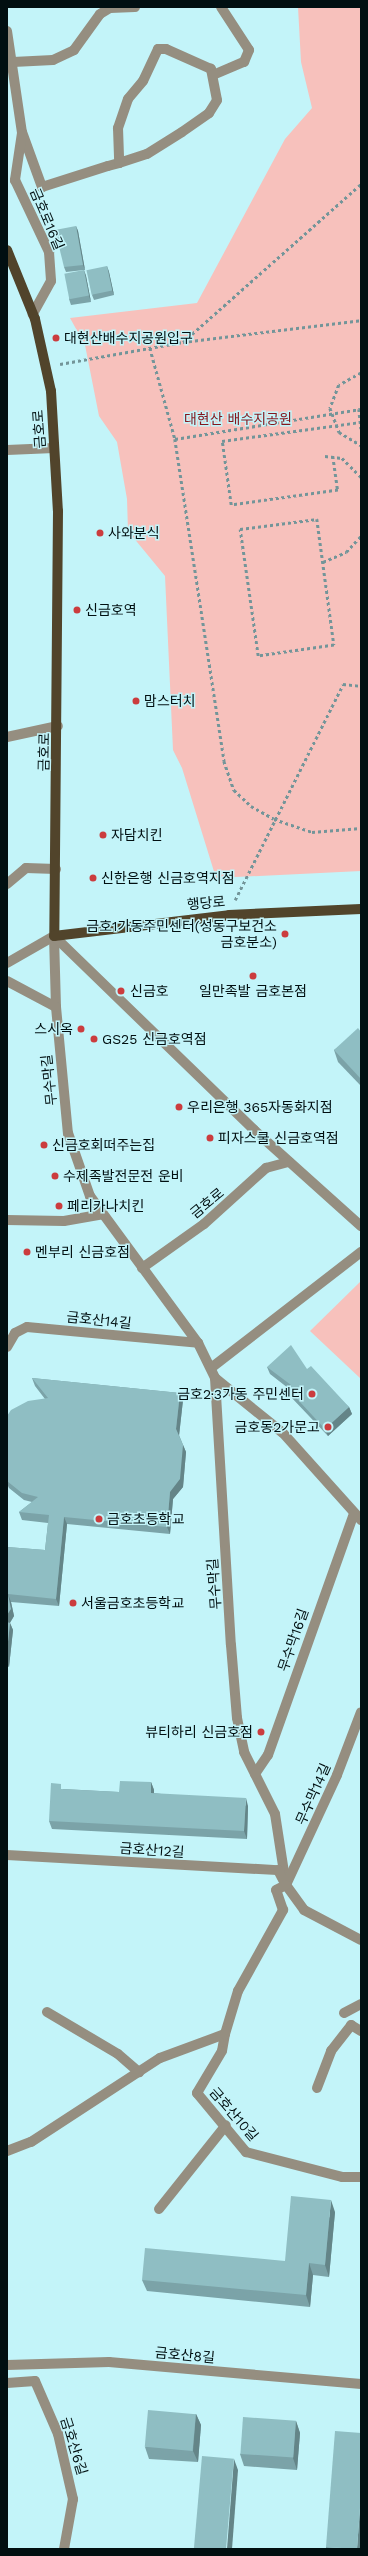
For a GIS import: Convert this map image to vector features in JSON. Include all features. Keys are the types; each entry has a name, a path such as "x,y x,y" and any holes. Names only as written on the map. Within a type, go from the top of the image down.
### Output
{"main road":[{"name":"금호로","path":"7,250 33,314 45,367 54,448 58,511 58,726 54,936"},
{"name":"행당로","path":"54,936 229,915 361,908"}],"street":[{"path":"13,62 53,60 74,50 100,14 110,8 135,7"},
{"path":"119,163 118,128 128,99 143,81 158,49 166,49 212,72 244,62 249,50 221,7"},
{"name":"금호로16길","path":"7,30 13,62 22,132 42,187 146,154 209,113 218,100 212,72"},
{"name":"금호로16길","path":"22,132 15,180 49,252 51,281 33,314"},
{"path":"7,450 54,448"},
{"path":"7,737 58,726"},
{"path":"7,884 26,868 56,869"},
{"path":"7,963 54,936 116,999 289,1162 361,1226"},
{"name":"무수막길","path":"54,936 56,1007 68,1133 90,1196 198,1343 213,1373 237,1718 244,1752 275,1814 286,1885 304,1910 361,1940"},
{"path":"7,981 56,1007"},
{"name":"금호로","path":"142,1268 204,1224 266,1168 289,1162"},
{"path":"7,1220 64,1221 102,1214"},
{"path":"357,1517 283,1433 213,1373 361,1252"},
{"name":"금호산14길","path":"7,1347 15,1333 26,1327 198,1343"},
{"name":"무수막16길","path":"255,1774 268,1755 357,1517"},
{"name":"무수막14길","path":"286,1885 338,1775 361,1712"},
{"name":"금호산12길","path":"7,1855 278,1870 286,1885"},
{"name":"금호산10길","path":"286,1885 276,1890 283,1910 238,1991 225,2034 222,2051 197,2093 226,2125 246,2152 342,2176 361,2177"},
{"path":"344,2012 361,2004"},
{"path":"47,2012 118,2054 139,2072"},
{"path":"317,2088 331,2051 351,2026 361,2031"},
{"path":"7,2151 31,2142 160,2058 225,2034"},
{"path":"159,2209 226,2125"},
{"name":"금호산8길","path":"7,2365 109,2362 361,2384"},
{"name":"금호산6길","path":"7,2383 35,2381 58,2434 74,2499 64,2549"}],"path":[{"path":"183,342 361,184"},
{"path":"45,367 183,342 361,320"},
{"path":"150,348 175,440 224,762 234,790 251,806 274,819 312,832 361,828"},
{"path":"361,373 339,385 333,396 331,414 335,425 343,436 361,445"},
{"path":"175,440 360,409 361,429"},
{"path":"333,456 338,490 231,505 222,442 360,422"},
{"path":"325,456 333,456 351,465 361,477"},
{"path":"317,519 323,562 334,645 258,656 240,529 317,519"},
{"path":"323,562 346,552 361,536"},
{"path":"229,915 274,819 343,684 361,686"}],"green space":[{"name":"대현산 배수지공원","path":"298,7 361,7 361,871 216,878 182,768 173,750 165,576 128,531 127,499 117,442 99,416 85,345 70,318 197,303 285,139 312,108 301,62"},
{"path":"361,1281 361,1379 310,1331"}],"building":[{"path":"76,226 83,265 64,267 55,230"},
{"path":"107,266 112,290 92,295 86,270"},
{"path":"84,270 89,296 69,299 64,274"},
{"path":"358,1028 361,1032 361,1079 334,1050"},
{"name":"금호2·3가동 주민센터","path":"291,1345 307,1369 311,1366 349,1407 325,1429 287,1388 291,1385 267,1367"},
{"path":"32,1378 180,1393 176,1429 183,1445 180,1479 170,1492 167,1527 64,1517 56,1599 8,1594 11,1609 7,1615 7,1547 45,1550 49,1515 19,1512 38,1497 22,1493 7,1481 7,1416 11,1410 28,1401 48,1398"},
{"path":"7,1622 10,1623 7,1651"},
{"path":"120,1781 151,1782 151,1793 246,1798 244,1831 49,1821 51,1783 61,1784 61,1789 119,1792"},
{"path":"291,2196 331,2200 325,2265 309,2263 306,2295 142,2280 145,2248 285,2261"},
{"path":"148,2410 196,2414 193,2451 145,2447"},
{"path":"243,2417 296,2421 293,2458 240,2454"},
{"path":"335,2431 361,2433 361,2494 357,2549 326,2547"},
{"path":"202,2456 234,2459 226,2549 194,2549"}],"place":[{"name":"대현산배수지공원입구","path":"56,338"},
{"name":"사와분식","path":"100,533"},
{"name":"신금호역","path":"77,610"},
{"name":"맘스터치","path":"136,701"},
{"name":"자담치킨","path":"103,835"},
{"name":"신한은행 신금호역지점","path":"93,878"},
{"name":"금호1가동주민센터(성동구보건소 금호분소)","path":"285,934"},
{"name":"일만족발 금호본점","path":"253,976"},
{"name":"신금호","path":"121,991"},
{"name":"스시옥","path":"81,1029"},
{"name":"GS25 신금호역점","path":"94,1039"},
{"name":"우리은행 365자동화지점","path":"179,1107"},
{"name":"피자스쿨 신금호역점","path":"210,1138"},
{"name":"신금호회떠주는집","path":"44,1145"},
{"name":"수제족발전문전 운비","path":"55,1176"},
{"name":"페리카나치킨","path":"59,1206"},
{"name":"멘부리 신금호점","path":"27,1252"},
{"name":"금호2·3가동 주민센터","path":"312,1394"},
{"name":"금호동2가문고","path":"328,1427"},
{"name":"금호초등학교","path":"99,1519"},
{"name":"서울금호초등학교","path":"73,1603"},
{"name":"뷰티하리 신금호점","path":"261,1732"}]}
